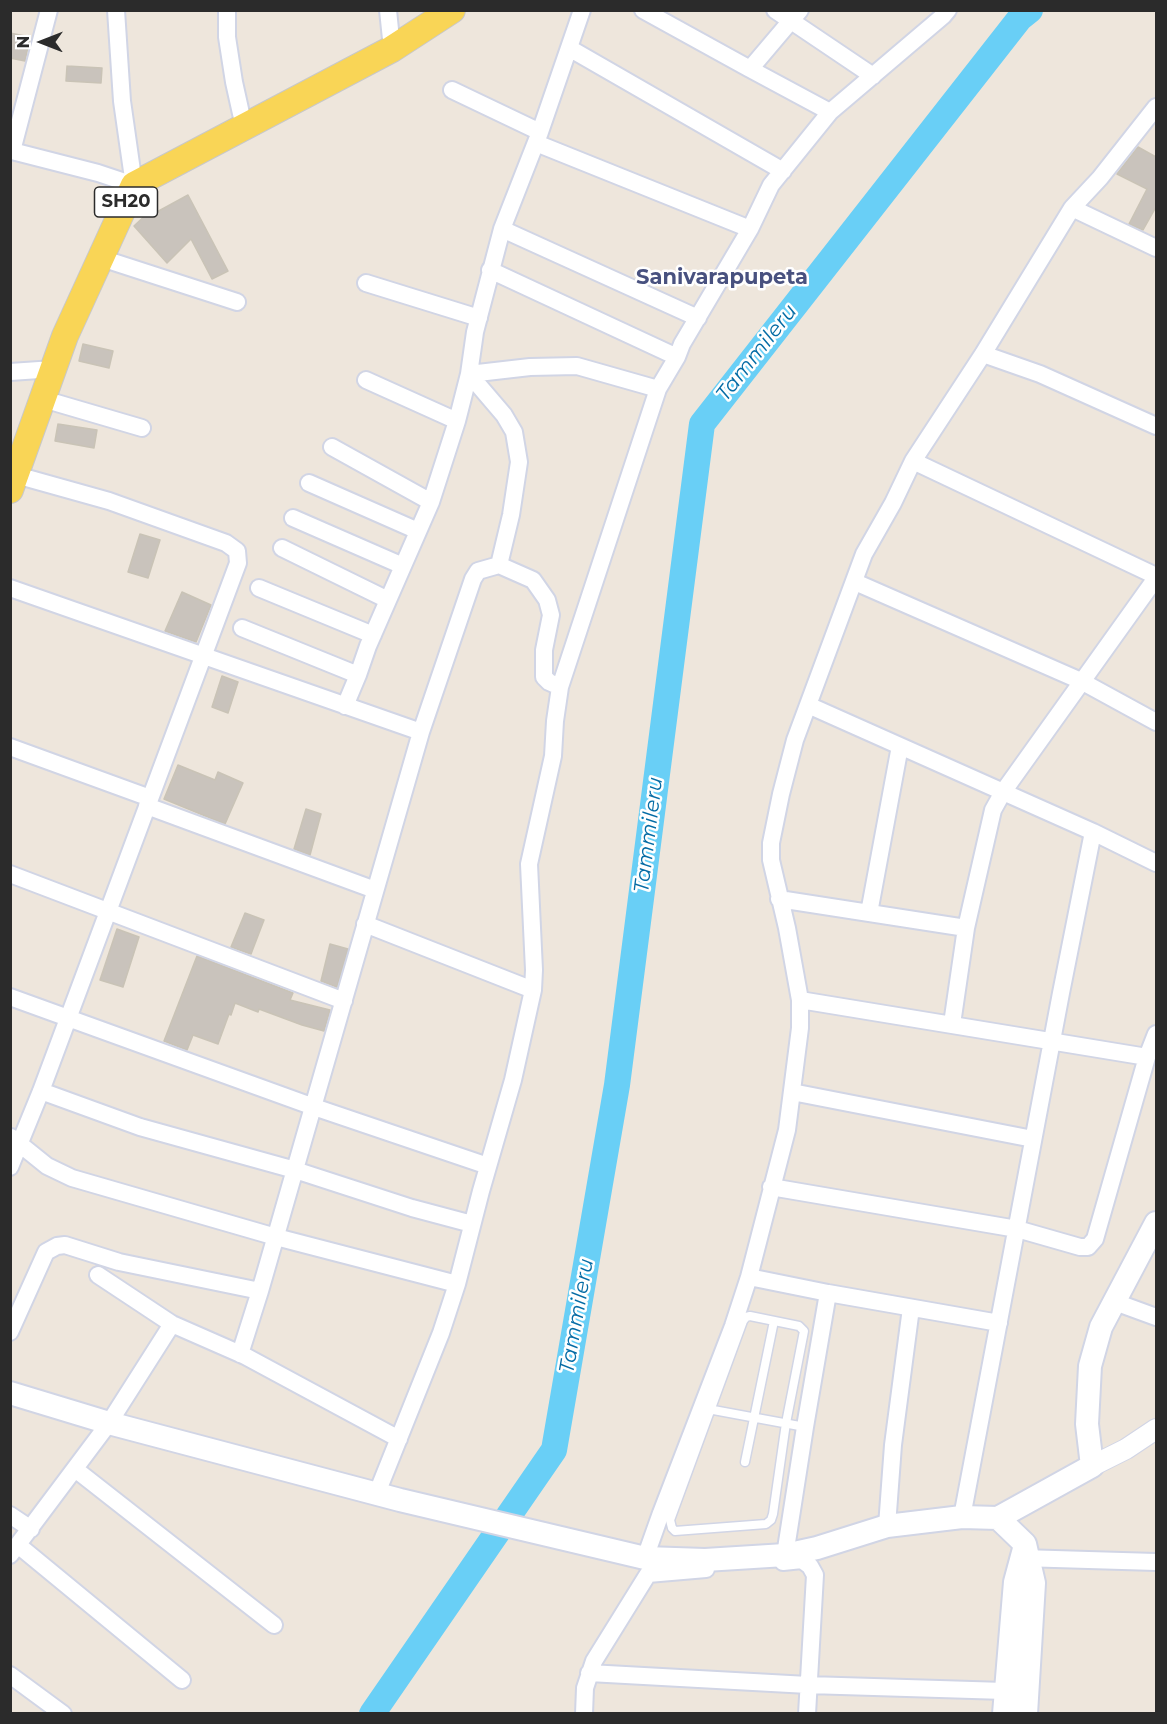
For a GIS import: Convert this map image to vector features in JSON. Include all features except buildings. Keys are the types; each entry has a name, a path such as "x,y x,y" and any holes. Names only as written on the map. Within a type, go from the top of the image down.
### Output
{"main road":[{"name":"SH20","path":"13,483 65,336 135,185 392,49 453,10"},
{"path":"10,1393 109,1423 400,1500 645,1558 705,1560 784,1554 817,1548 887,1526 962,1517 998,1518 1092,1466 1087,1424 1090,1366 1101,1327 1156,1223"},
{"path":"998,1518 1025,1553 1034,1583 1026,1713"},
{"path":"1005,1702 1015,1582 1025,1553"}],"street":[{"path":"49,10 11,154 98,173 135,185 122,100 116,10"},
{"path":"227,10 227,37 244,127"},
{"path":"388,10 392,49"},
{"path":"345,706 431,502 457,422 490,270 502,229 538,137 582,10"},
{"path":"643,10 830,112"},
{"path":"775,10 795,16 873,76"},
{"path":"377,1493 441,1333 458,1284 472,1224 513,1080 534,990 529,864 553,756 560,687 658,389 750,229 771,185 830,112 873,76 941,12"},
{"path":"750,69 795,16"},
{"path":"569,48 783,171"},
{"path":"452,90 538,137 750,229"},
{"path":"645,1558 661,1513 707,1409 748,1277 787,1130 800,1028 800,1000 794,961 771,860 771,843 795,740 864,554 893,503 913,461 983,354 1072,208 1101,178 1154,114"},
{"path":"1072,208 1156,248"},
{"path":"502,229 698,318"},
{"path":"101,258 237,302"},
{"path":"490,270 677,357"},
{"path":"366,283 479,318"},
{"path":"983,354 1040,374 1156,426"},
{"path":"469,374 530,367 577,366 658,389"},
{"path":"10,372 54,369"},
{"path":"469,374 504,414 514,432 519,462 511,515 499,565"},
{"path":"366,380 457,422"},
{"path":"43,399 142,428"},
{"path":"332,447 431,502"},
{"path":"913,461 1156,577 1003,792 993,810 966,928 952,1024"},
{"path":"10,1167 15,1140 41,1091 238,563 237,551 226,543 109,501 13,483"},
{"path":"309,483 418,531"},
{"path":"293,518 403,566"},
{"path":"282,549 388,600"},
{"path":"240,1354 261,1290 421,732 473,579 478,571 499,565 532,580 546,600 551,615 544,650 544,677 560,687"},
{"path":"855,582 1081,681 1156,722"},
{"path":"10,588 421,732"},
{"path":"259,588 373,635"},
{"path":"242,628 358,675"},
{"path":"808,705 1093,832 1156,863"},
{"path":"870,912 900,746"},
{"path":"10,747 375,890"},
{"path":"962,1517 1093,832"},
{"path":"10,874 344,1001"},
{"path":"779,898 966,928"},
{"path":"366,924 534,990"},
{"path":"10,998 314,1107 488,1166"},
{"path":"800,1000 1147,1057"},
{"path":"771,1187 1017,1229 1080,1248 1088,1247 1095,1239 1147,1057 1156,1034"},
{"path":"41,1091 140,1127 295,1170 412,1208 472,1224"},
{"path":"792,1092 1033,1139"},
{"path":"15,1140 47,1166 72,1178 276,1237 458,1284"},
{"path":"10,1332 46,1252 57,1246 65,1245 119,1262 261,1290"},
{"path":"98,1275 172,1324 240,1354 399,1439"},
{"path":"748,1277 999,1323"},
{"path":"784,1554 828,1293"},
{"path":"1115,1302 1156,1317"},
{"path":"887,1526 893,1445 912,1308"},
{"path":"172,1324 109,1423 14,1550 182,1680"},
{"path":"1092,1466 1126,1449 1156,1430"},
{"path":"75,1469 274,1625"},
{"path":"10,1515 31,1529"},
{"path":"1025,1553 1156,1562"},
{"path":"584,1713 585,1688 594,1661 648,1574 802,1560 810,1566 815,1575 807,1713"},
{"path":"589,1673 808,1685 1005,1702"},
{"path":"10,1676 63,1713"}],"lane":[{"path":"746,1317 799,1326 804,1331 786,1423 773,1514 769,1523 675,1531 672,1528 670,1520 707,1409 742,1321 746,1317"},
{"path":"745,1462 774,1321"},
{"path":"707,1409 805,1427"}],"waterway":[{"name":"Tammileru","path":"372,1714 554,1450 617,1085 702,424 1020,18 1030,10"}],"district":[{"name":"Sanivarapupeta","path":"722,278"}]}
